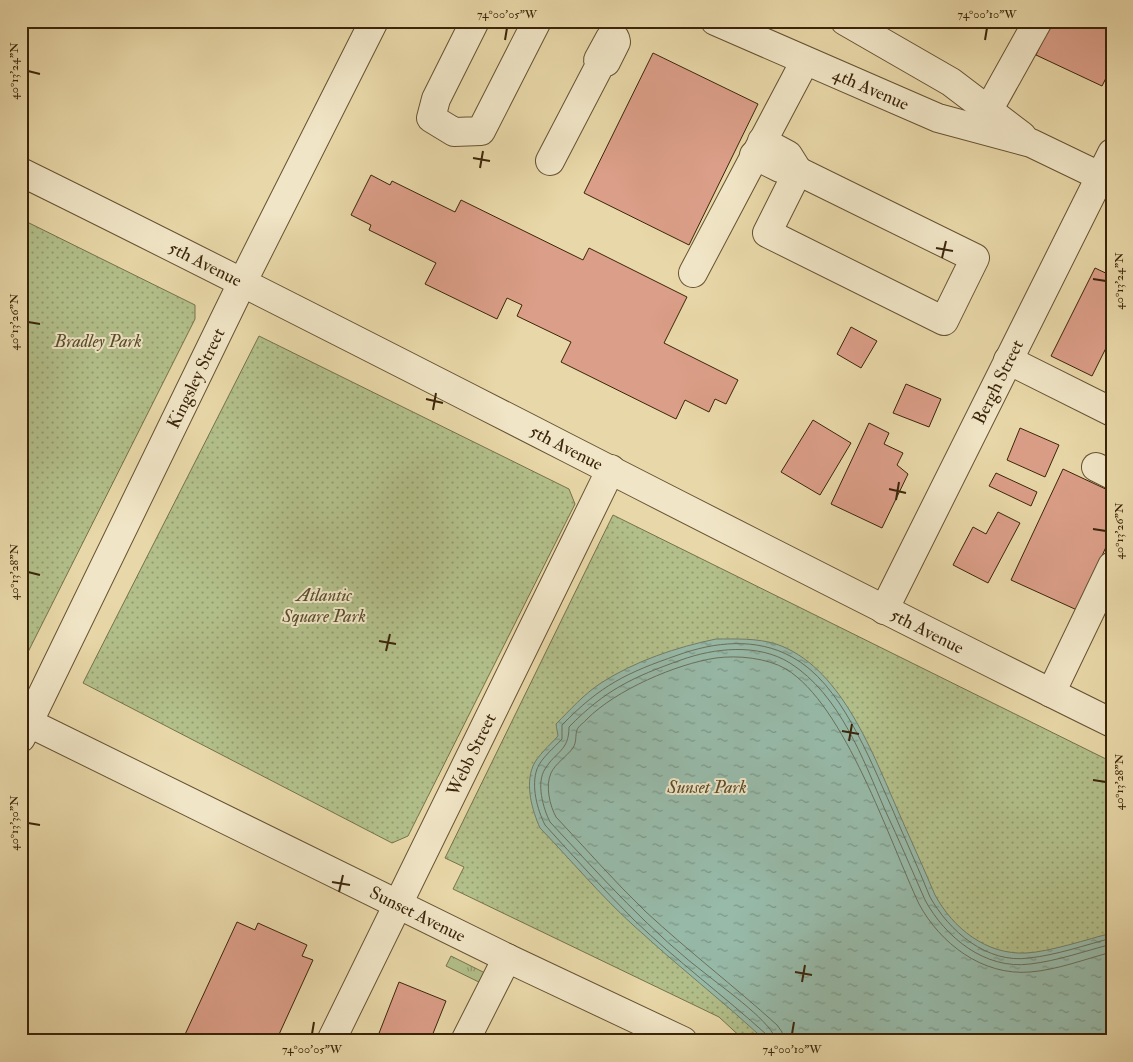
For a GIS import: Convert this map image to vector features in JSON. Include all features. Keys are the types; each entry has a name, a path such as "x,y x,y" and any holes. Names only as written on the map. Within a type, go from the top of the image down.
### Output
{"street":[{"name":"Kingsley Street","path":"24,726 243,281 374,21"},
{"path":"476,21 436,99 431,118 454,132 481,131 531,23"},
{"name":"4th Avenue","path":"715,21 938,118 983,119"},
{"name":"4th Avenue","path":"845,21 951,82 983,119 1031,143 1108,171"},
{"path":"983,119 1038,21"},
{"path":"550,161 601,63 606,62 613,51 619,29"},
{"path":"693,273 805,61"},
{"path":"758,148 788,155 798,171 975,258 944,321 767,233 798,171"},
{"name":"Bergh Street","path":"884,610 1008,360 1108,171"},
{"name":"5th Avenue","path":"21,172 243,281 884,610 1112,723"},
{"path":"1008,360 1112,412"},
{"name":"Webb Street","path":"332,1041 611,469"},
{"path":"1051,693 1112,566"},
{"name":"Sunset Avenue","path":"24,726 400,904 507,958 682,1041"},
{"path":"466,1041 507,958"}],"green space":[{"name":"Bradley Park","path":"21,219 195,305 195,319 21,666"},
{"name":"Atlantic Square Park","path":"259,336 569,489 575,504 408,836 392,843 83,683"},
{"name":"Sunset Park","path":"613,515 1112,762 1112,1041 745,1041 719,1017 453,889 464,867 445,858"},
{"path":"451,956 487,974 485,985 446,966"}],"water":[{"path":"716,639 754,640 776,644 798,655 818,670 835,689 850,711 875,759 935,895 951,918 972,937 997,949 1026,953 1057,948 1112,933 1112,1041 766,1041 649,940 609,902 540,828 530,797 530,781 533,766 541,754 558,736 556,724 595,687 628,668 657,656 686,646"}],"building":[{"path":"1051,21 1112,21 1112,66 1102,86 1036,55"},
{"path":"653,53 758,104 689,245 584,193"},
{"path":"371,175 390,185 392,181 455,212 461,200 583,260 589,248 687,297 664,343 738,380 726,404 715,399 709,412 685,400 676,419 561,362 571,342 517,316 522,305 507,298 497,319 425,284 436,263 369,230 371,225 351,215"},
{"path":"1095,268 1112,276 1112,336 1092,376 1051,356"},
{"path":"851,327 877,341 861,368 837,354"},
{"path":"906,384 941,399 929,427 893,413"},
{"path":"813,420 851,443 820,495 781,472"},
{"path":"869,423 889,433 884,444 903,453 897,465 908,474 882,528 831,504"},
{"path":"1020,428 1059,445 1045,477 1007,460"},
{"path":"1063,469 1112,492 1112,534 1077,610 1011,580"},
{"path":"996,473 1037,492 1031,506 989,486"},
{"path":"998,512 1020,523 988,583 953,565 973,527 986,534"},
{"path":"237,922 255,930 258,923 307,945 302,956 313,960 276,1041 182,1041"},
{"path":"399,982 446,1001 430,1041 376,1041"}]}
